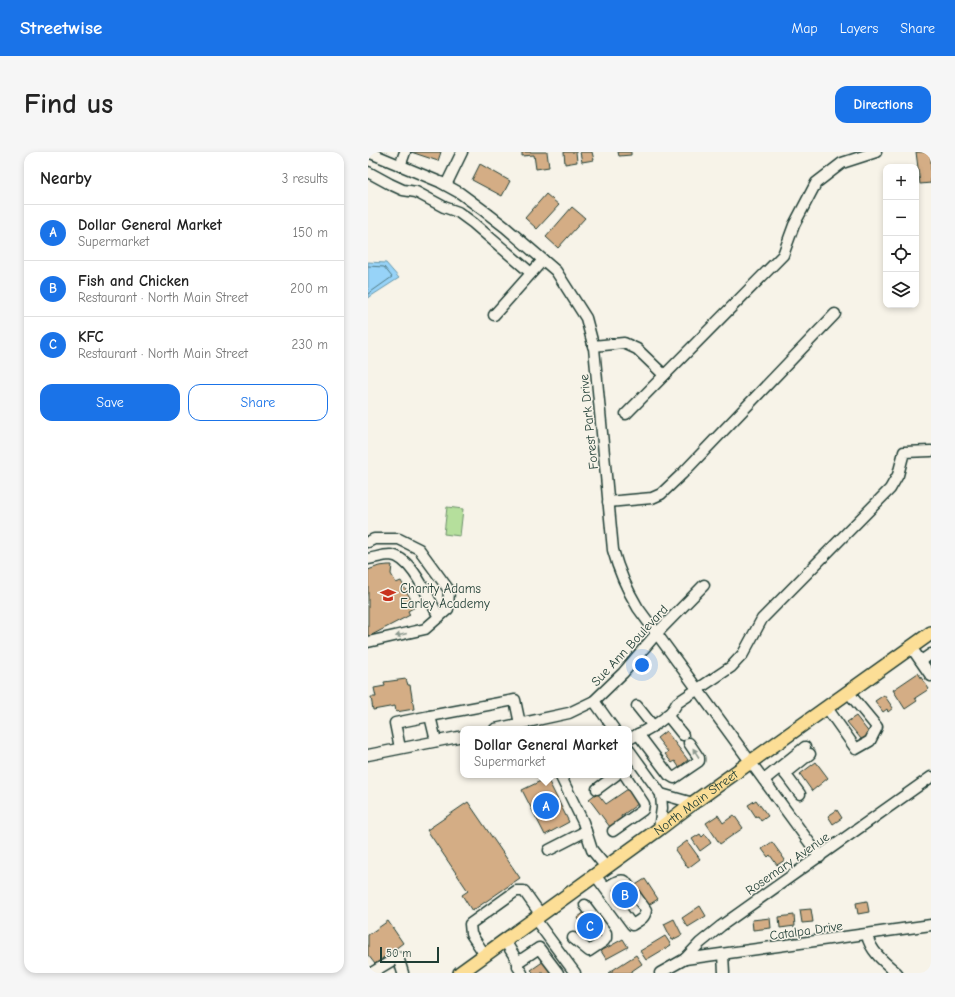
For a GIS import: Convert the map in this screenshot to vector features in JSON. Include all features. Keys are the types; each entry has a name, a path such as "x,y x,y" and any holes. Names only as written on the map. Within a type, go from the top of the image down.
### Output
{"main road":[{"name":"North Main Street","path":"460,973 693,803 931,633"}],"street":[{"name":"Forest Park Drive","path":"368,152 388,156 400,166 446,186 462,195 505,227 556,271 586,318 593,346 613,550 618,568 627,590 656,633 820,857"},
{"path":"400,166 405,152"},
{"path":"446,186 462,152"},
{"path":"626,414 783,255 794,225 816,183 842,163 876,152"},
{"path":"368,172 403,190 416,192 444,207 458,212 473,223 531,274"},
{"path":"452,210 462,195"},
{"path":"494,315 543,260"},
{"path":"608,502 652,498 661,494 835,314"},
{"path":"593,346 624,343 637,349 664,375"},
{"path":"632,737 653,726 673,710 676,703 731,667 743,654 762,619 890,489 898,475 904,452 931,451"},
{"path":"368,542 374,539 399,538 419,549 449,590 448,609 425,628 368,642"},
{"path":"368,559 390,555 400,558 413,571 436,620"},
{"path":"413,571 426,558"},
{"name":"Sue Ann Boulevard","path":"510,726 520,724 542,724 594,701 623,674 656,633 704,585"},
{"path":"911,647 931,676"},
{"path":"921,661 931,654"},
{"path":"827,708 856,749 870,741 877,727 848,692"},
{"path":"400,748 395,723 430,716 515,700 520,724"},
{"path":"594,701 612,726"},
{"path":"637,706 653,726"},
{"path":"638,734 669,775 674,778 699,761 699,758 667,715"},
{"path":"430,716 436,741"},
{"path":"368,755 460,737"},
{"path":"764,780 782,771 808,751"},
{"path":"633,762 661,794 693,803"},
{"path":"782,771 800,794"},
{"name":"Rosemary Avenue","path":"660,973 685,959 700,943 720,926 820,857 931,777"},
{"path":"561,778 586,831 592,850 606,867"},
{"path":"597,789 612,778"},
{"path":"613,831 643,810 644,807 644,804 627,778"},
{"path":"659,829 662,808 661,794"},
{"path":"549,850 586,831"},
{"path":"595,875 632,925 642,919 646,914 646,910 626,881 617,881 606,888"},
{"path":"486,955 471,934 470,924 516,891 524,891 538,917 573,970 562,973"},
{"path":"573,938 589,951 606,938 606,934 585,904"},
{"name":"Catalpa Drive","path":"685,959 931,926"},
{"path":"867,935 870,944 875,951 897,973"},
{"path":"504,941 518,962 518,967 522,973"},
{"path":"518,962 539,948 558,973"},
{"path":"723,954 724,973"},
{"path":"372,970 398,957 403,973"}],"green space":[{"path":"447,507 463,509 460,536 444,534"}],"water":[{"path":"368,262 386,263 399,278 368,298"}],"building":[{"path":"411,152 441,152 438,161"},
{"path":"522,152 547,152 549,167 536,169 534,155 522,156"},
{"path":"564,152 576,152 577,162 565,164"},
{"path":"580,152 592,152 594,160 582,162"},
{"path":"618,152 631,152 631,155 619,156"},
{"path":"916,152 931,152 931,183 920,184 919,164 918,164"},
{"path":"480,164 510,181 502,196 472,180"},
{"path":"546,194 559,205 537,229 525,218"},
{"path":"572,207 585,218 558,248 546,237"},
{"name":"Charity Adams Earley Academy","path":"392,565 391,574 396,583 401,581 415,607 408,611 410,615 368,637 368,570 379,566"},
{"path":"918,673 929,689 915,698 917,701 905,709 893,690"},
{"path":"406,679 408,685 410,685 414,709 396,712 395,706 373,710 371,697 376,697 374,688 385,686 384,682"},
{"path":"884,695 893,708 888,712 887,709 883,712 875,701"},
{"path":"856,716 870,734 862,740 847,722"},
{"path":"666,731 688,760 679,767 675,761 672,763 665,754 668,752 657,738"},
{"path":"816,762 828,778 812,791 800,774"},
{"path":"547,778 569,822 545,835 522,790"},
{"path":"628,789 638,804 621,816 622,820 610,827 589,799 597,793 606,804"},
{"path":"756,800 768,816 761,821 758,816 756,817 748,805"},
{"path":"468,802 520,878 472,911 462,895 468,891 427,830"},
{"path":"837,810 842,818 833,824 828,816"},
{"path":"718,815 723,823 734,815 743,828 720,844 706,823"},
{"path":"700,834 702,837 705,834 711,843 700,851 692,839"},
{"path":"687,841 700,859 688,868 675,850"},
{"path":"772,842 785,860 777,865 770,855 768,857 762,849"},
{"path":"645,879 658,899 647,906 634,886"},
{"path":"624,885 633,899 625,905 616,891"},
{"path":"867,901 869,912 858,914 856,903"},
{"path":"700,906 706,916 688,927 682,918"},
{"path":"811,909 813,922 802,923 800,910"},
{"path":"586,911 603,935 593,942 577,918"},
{"path":"794,915 795,926 780,928 779,917"},
{"path":"770,918 771,928 753,930 752,920"},
{"path":"674,919 682,935 672,940 664,924"},
{"path":"388,921 403,943 375,964 368,955 368,935"},
{"path":"665,936 671,945 646,960 640,951"},
{"path":"623,939 628,947 606,959 601,951"},
{"path":"636,955 642,964 629,973 608,973"},
{"path":"544,961 552,972 534,973 531,970"}],"place":[{"name":"Charity Adams Earley Academy","path":"388,595"},
{"name":"Dollar General Market","path":"546,806"},
{"name":"Fish and Chicken","path":"625,895"},
{"name":"KFC","path":"590,926"}]}
